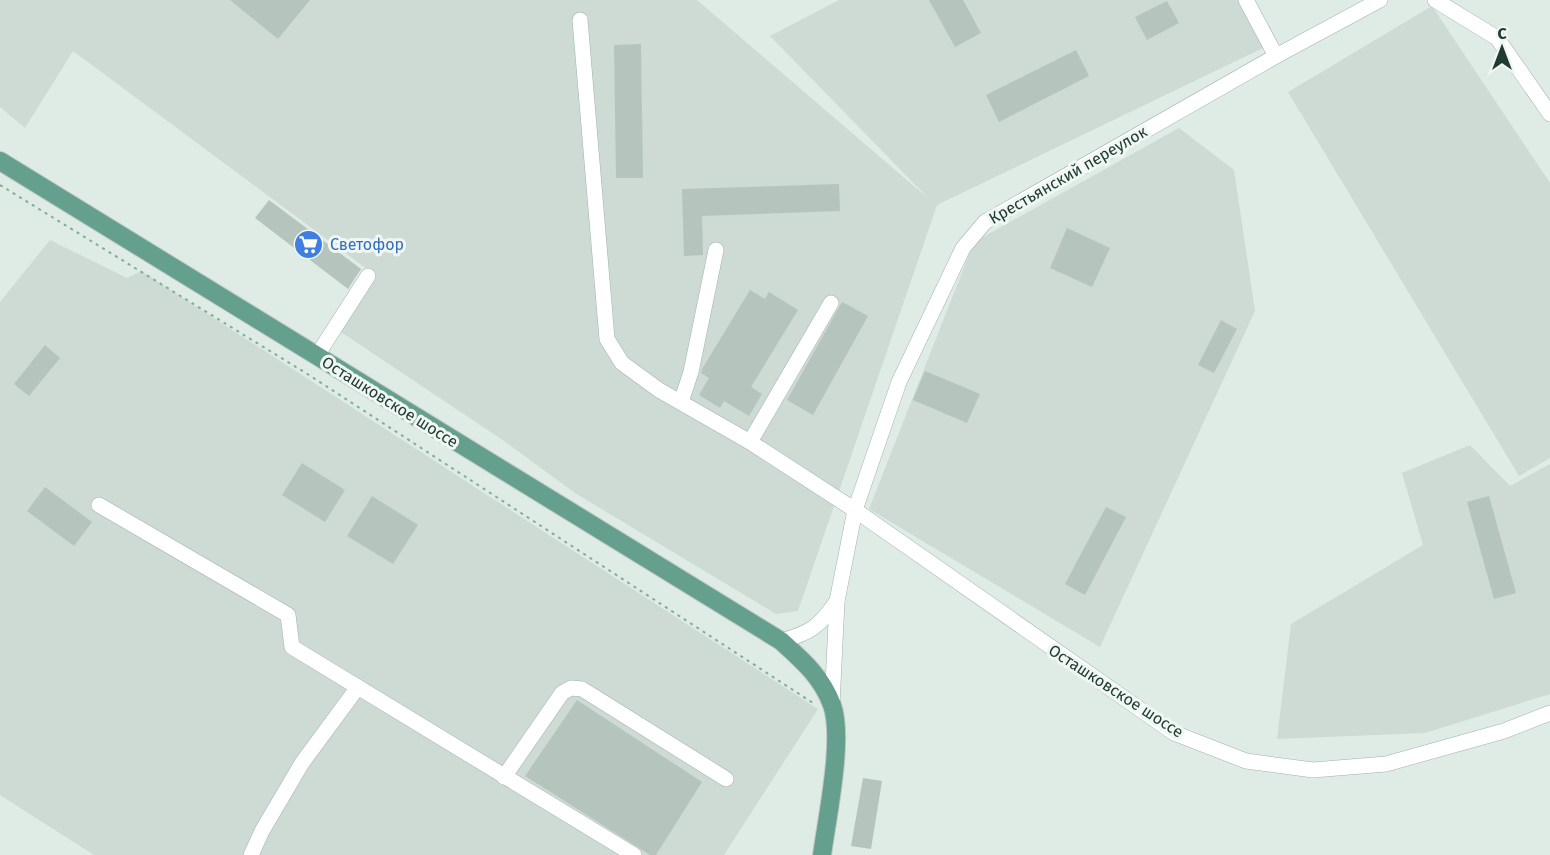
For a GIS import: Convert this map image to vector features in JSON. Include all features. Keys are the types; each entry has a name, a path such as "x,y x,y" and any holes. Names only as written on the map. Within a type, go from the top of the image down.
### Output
{"main road":[{"name":"Осташковское шоссе","path":"0,161 781,641 809,666 834,711"},
{"path":"822,855 836,746 834,711"}],"street":[{"path":"1246,0 1276,56"},
{"name":"Крестьянский переулок","path":"834,711 837,602 855,510 899,382 963,248 985,222 1276,56 1380,0"},
{"path":"1434,0 1497,38 1550,114"},
{"name":"Осташковское шоссе","path":"580,20 608,339 622,363 855,510 1174,733 1246,761 1313,770 1386,764 1504,731 1550,713"},
{"path":"681,402 690,372 716,250"},
{"path":"316,357 368,276"},
{"path":"750,442 831,303"},
{"path":"99,505 288,615 292,647 634,855"},
{"path":"781,641 808,634 824,621 837,602"},
{"path":"251,855 262,831 302,763 358,687"},
{"path":"504,777 562,693 571,688 582,689 726,779"}],"path":[{"path":"0,186 309,375 834,711"}],"shaded area":[{"path":"0,0 697,0 929,199 770,36 839,0 1238,0 1263,48 937,205 798,611 776,614 575,493 501,439 341,332 375,275 73,51 25,128 0,107"},
{"path":"1432,6 1550,183 1550,458 1519,476 1288,92"},
{"path":"1179,128 1234,170 1255,311 1100,647 869,509 974,242"},
{"path":"50,240 127,278 141,271 818,709 724,855 94,855 0,795 0,302"},
{"path":"1470,445 1510,486 1550,464 1550,694 1425,733 1277,739 1291,624 1423,545 1402,473"}],"building":[{"path":"230,0 310,0 278,39"},
{"path":"929,0 963,0 981,33 955,47"},
{"path":"1167,1 1179,23 1147,40 1135,17"},
{"path":"641,44 643,178 616,178 614,45"},
{"path":"1076,50 1089,76 999,122 986,95"},
{"path":"839,184 840,211 702,216 703,255 684,256 682,189"},
{"name":"Светофор","path":"269,200 361,269 348,289 255,218"},
{"path":"1067,228 1110,248 1092,287 1050,268"},
{"path":"750,290 765,299 769,292 798,310 751,387 762,394 749,416 724,401 720,408 699,395 709,378 701,373 702,369"},
{"path":"842,302 868,316 813,415 787,400"},
{"path":"1221,320 1237,329 1214,373 1198,365"},
{"path":"45,345 60,358 29,396 14,384"},
{"path":"925,371 980,394 967,423 913,400"},
{"path":"302,463 345,490 325,522 282,495"},
{"path":"45,487 92,522 74,546 27,511"},
{"path":"372,496 418,525 393,564 347,536"},
{"path":"1489,496 1516,593 1494,599 1467,502"},
{"path":"1106,507 1126,517 1085,595 1065,584"},
{"path":"577,700 702,782 656,855 650,855 525,776"},
{"path":"863,778 882,781 871,849 851,846"}],"place":[{"name":"Светофор","path":"309,244"}]}
